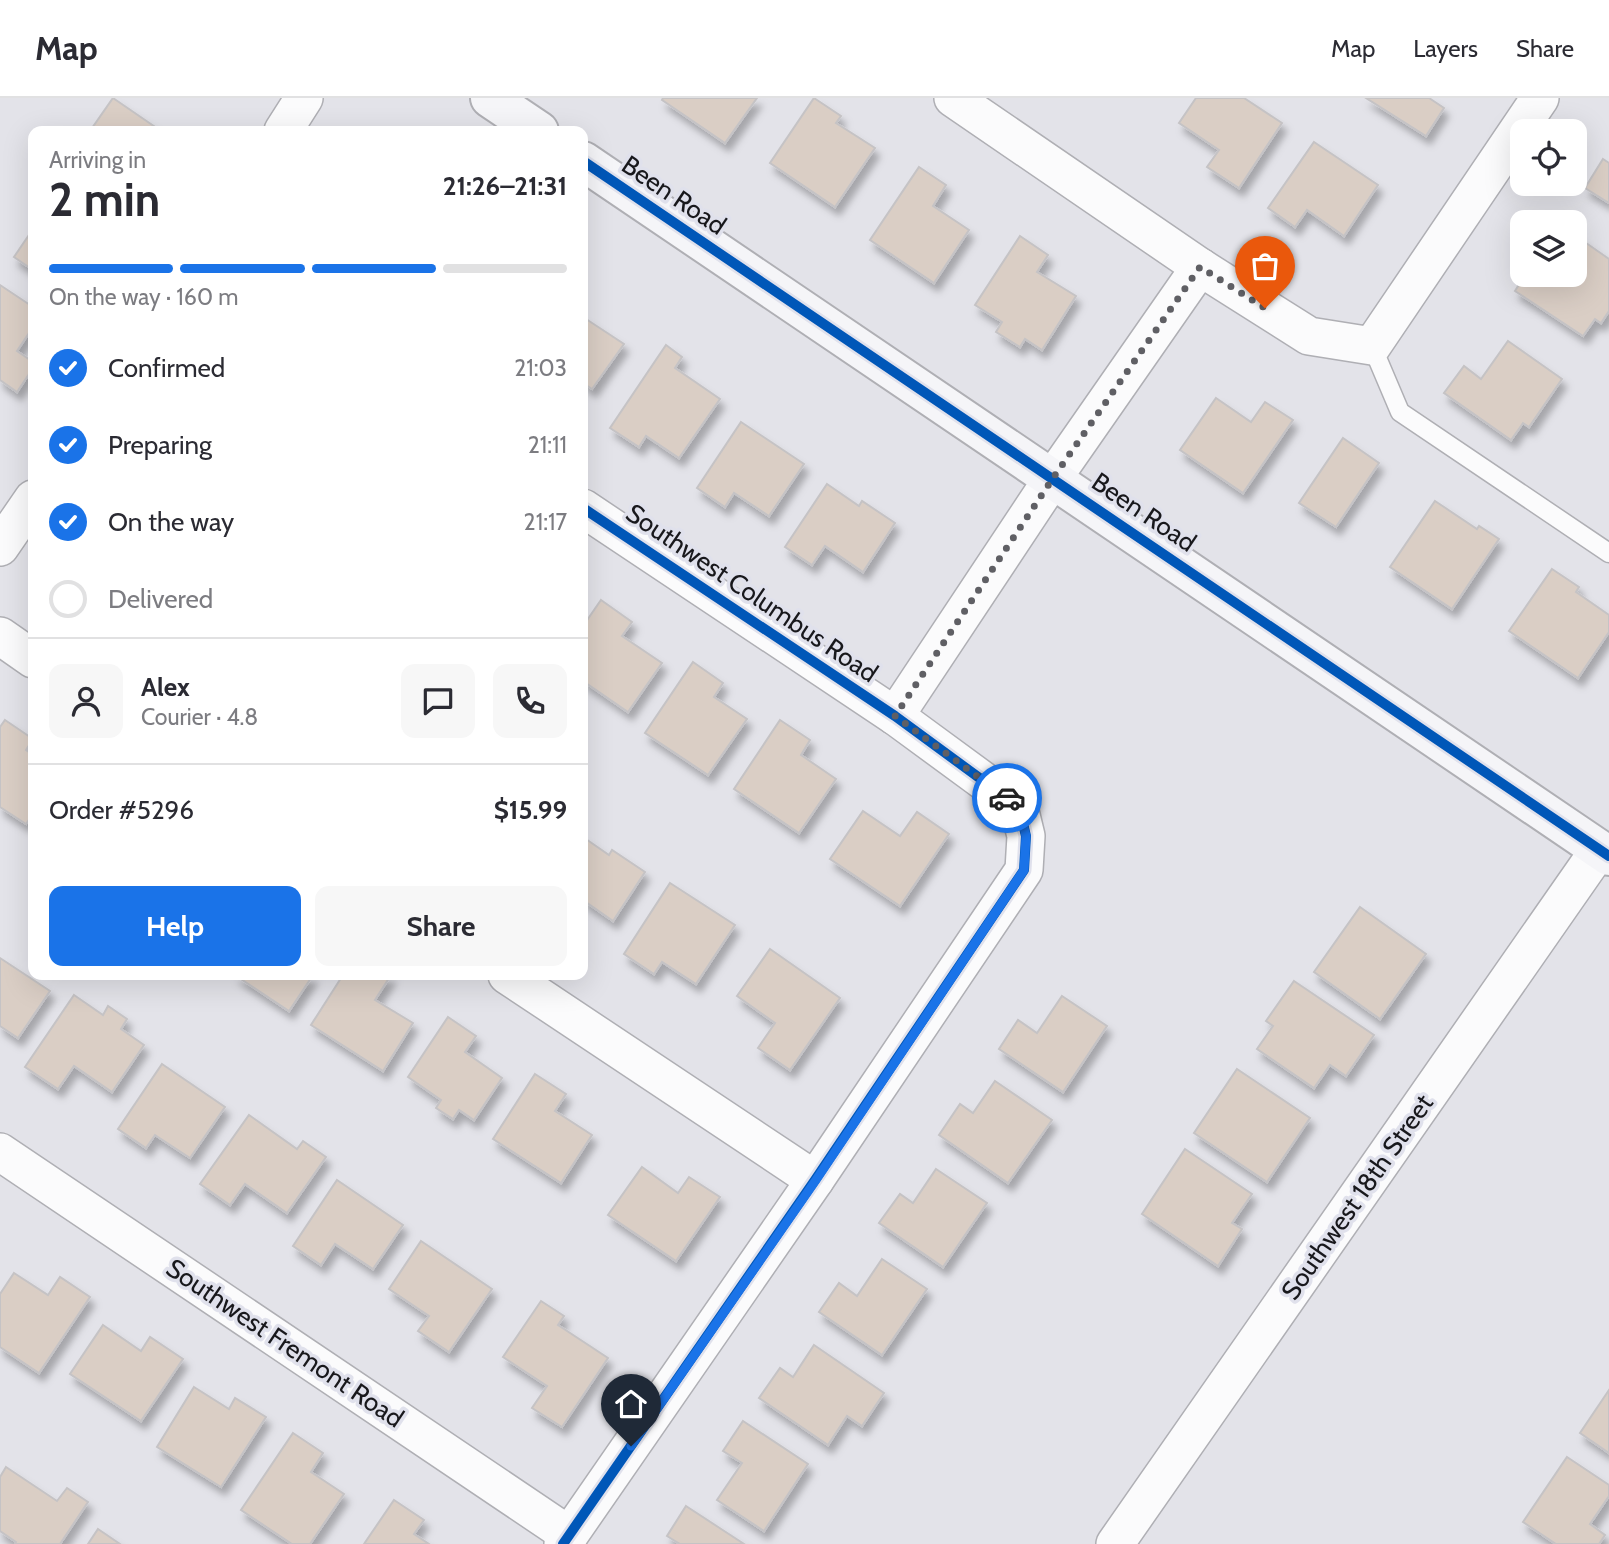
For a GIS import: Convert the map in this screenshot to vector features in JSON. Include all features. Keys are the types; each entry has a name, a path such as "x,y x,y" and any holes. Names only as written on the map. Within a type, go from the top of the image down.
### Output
{"street":[{"path":"286,126 304,98"},
{"path":"490,98 532,126"},
{"path":"953,98 1200,267 1309,335 1372,346 1540,98"},
{"name":"Been Road","path":"588,164 1604,853"},
{"path":"895,716 1053,478 1200,267"},
{"path":"0,547 28,506"},
{"name":"Southwest Columbus Road","path":"566,1539 816,1180 1024,870 1026,836 1019,807 895,716 588,511"},
{"path":"0,636 28,656"},
{"name":"Southwest 18th Street","path":"1115,1544 1604,853"},
{"path":"515,980 816,1180"},
{"name":"Southwest Fremont Road","path":"0,1152 566,1539"}],"lane":[{"path":"1372,346 1401,412 1609,554"}],"building":[{"path":"113,98 154,126 93,126"},
{"path":"757,98 725,143 662,100"},
{"path":"814,98 841,116 836,123 875,148 835,207 770,163"},
{"path":"1196,98 1244,98 1282,123 1239,188 1207,167 1219,150 1179,123"},
{"path":"1366,98 1429,98 1444,108 1426,136"},
{"path":"1314,142 1378,185 1344,236 1307,210 1295,227 1268,208"},
{"path":"1603,159 1609,163 1609,203 1587,189"},
{"path":"919,167 946,185 933,206 969,230 934,283 870,240"},
{"path":"28,236 28,267 14,257"},
{"path":"1020,236 1048,255 1037,272 1076,296 1042,350 1025,339 1020,347 996,332 1002,322 975,305"},
{"path":"1587,244 1609,259 1609,311 1601,323 1595,319 1583,336 1515,291 1518,287 1587,287"},
{"path":"0,285 28,304 28,334 17,351 28,359 28,376 17,392 0,380"},
{"path":"588,320 624,344 592,389 588,386"},
{"path":"1508,341 1562,379 1529,427 1523,423 1511,440 1444,393 1464,366 1481,379"},
{"path":"666,345 682,357 675,368 720,399 679,458 646,436 639,447 610,428"},
{"path":"1216,398 1251,422 1265,402 1293,420 1243,493 1180,450"},
{"path":"741,422 804,464 769,516 734,493 725,507 697,488"},
{"path":"1343,438 1379,463 1336,527 1299,503"},
{"path":"827,484 859,506 862,501 895,523 863,572 825,546 812,565 785,547"},
{"path":"1435,501 1477,529 1479,526 1499,539 1452,609 1390,567"},
{"path":"1552,569 1579,587 1576,592 1609,615 1609,632 1578,678 1509,631"},
{"path":"601,600 632,622 622,636 662,663 628,712 588,684 588,619"},
{"path":"693,662 723,683 714,697 747,719 708,775 645,733"},
{"path":"5,720 28,736 26,824 0,807 0,727"},
{"path":"780,720 810,740 801,755 836,779 799,833 734,789"},
{"path":"863,811 900,836 917,812 949,834 900,906 830,859"},
{"path":"588,840 609,855 612,850 645,872 613,921 588,904"},
{"path":"670,883 735,925 696,984 662,962 654,974 624,954"},
{"path":"1360,907 1426,954 1380,1019 1314,972"},
{"path":"770,949 840,998 790,1070 758,1048 775,1023 737,996"},
{"path":"0,958 28,976 28,980 33,980 50,991 18,1038 0,1026"},
{"path":"242,980 310,980 289,1011"},
{"path":"340,980 388,980 375,1000 413,1023 383,1071 311,1025"},
{"path":"1294,981 1374,1035 1346,1076 1330,1065 1314,1088 1257,1049 1273,1026 1266,1021"},
{"path":"74,995 103,1015 108,1006 127,1019 121,1029 144,1045 112,1092 74,1066 58,1089 25,1067"},
{"path":"1062,996 1107,1026 1063,1092 999,1049 1018,1020 1037,1033"},
{"path":"448,1017 476,1036 465,1052 502,1078 474,1120 459,1110 453,1119 436,1108 441,1100 408,1077"},
{"path":"162,1064 225,1107 190,1158 155,1135 146,1148 118,1129"},
{"path":"1237,1069 1310,1118 1267,1182 1194,1133"},
{"path":"535,1074 566,1094 555,1111 592,1135 561,1183 493,1139"},
{"path":"995,1081 1052,1120 1008,1183 939,1135 960,1104 973,1113"},
{"path":"249,1115 297,1149 303,1141 326,1157 287,1213 245,1184 230,1205 200,1184"},
{"path":"1185,1149 1252,1194 1232,1223 1242,1229 1218,1266 1142,1214"},
{"path":"642,1167 678,1193 689,1177 720,1197 676,1261 608,1215"},
{"path":"936,1169 987,1203 943,1267 879,1223 900,1194 913,1203"},
{"path":"337,1180 403,1225 373,1269 335,1244 321,1265 293,1246"},
{"path":"421,1241 492,1289 449,1352 418,1331 429,1316 389,1289"},
{"path":"882,1259 927,1289 882,1355 819,1312 839,1283 857,1296"},
{"path":"14,1273 48,1295 60,1277 90,1297 39,1373 0,1347 0,1294"},
{"path":"541,1301 564,1316 558,1325 608,1358 562,1427 532,1408 547,1386 503,1357"},
{"path":"103,1325 141,1351 150,1337 183,1359 141,1421 70,1374"},
{"path":"814,1345 884,1393 862,1426 847,1416 828,1445 759,1398 780,1368 793,1377"},
{"path":"194,1387 229,1409 235,1398 266,1417 221,1487 157,1447"},
{"path":"1609,1390 1609,1453 1580,1433"},
{"path":"743,1421 808,1464 764,1531 717,1500 742,1463 723,1451"},
{"path":"293,1433 323,1453 311,1472 344,1494 310,1544 292,1544 241,1510"},
{"path":"1567,1457 1609,1485 1609,1496 1590,1524 1605,1535 1599,1544 1556,1544 1523,1522"},
{"path":"6,1467 57,1501 67,1488 88,1502 60,1544 15,1544 16,1542 0,1531 0,1477"},
{"path":"394,1500 424,1520 414,1534 429,1544 364,1544"},
{"path":"686,1506 744,1544 680,1544 667,1536"},
{"path":"98,1529 120,1544 88,1544"}],"cycle path":[{"path":"588,164 1609,856"},
{"path":"563,1544 815,1180 1024,870 1026,836 1019,807 895,716 588,511"}],"way so far":[{"path":"1007,798 895,716 1053,478 1200,267 1265,308"}],"route":[{"path":"631,1446 816,1180 1024,870 1026,836 1019,807 1007,798"}]}
